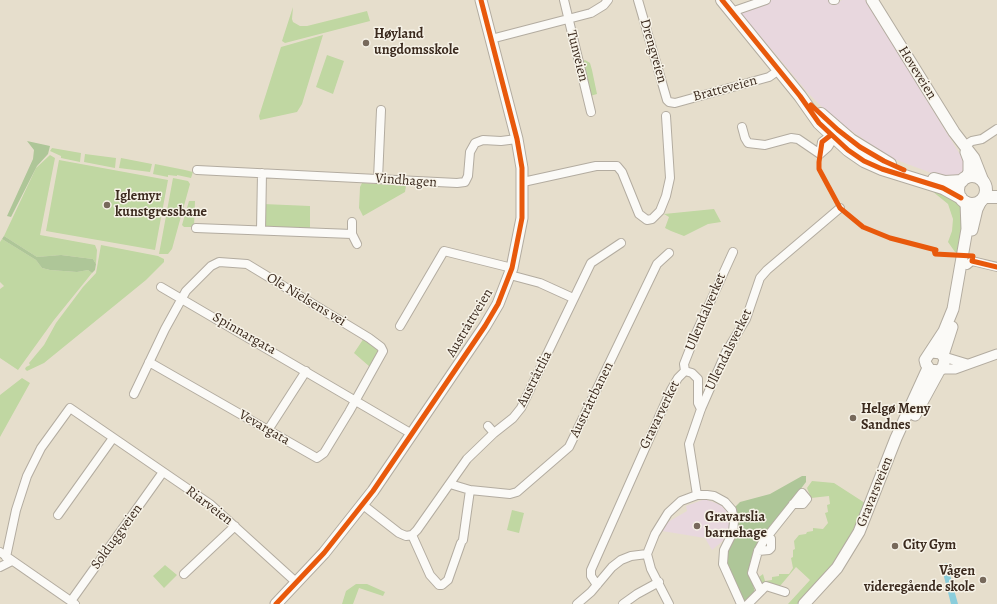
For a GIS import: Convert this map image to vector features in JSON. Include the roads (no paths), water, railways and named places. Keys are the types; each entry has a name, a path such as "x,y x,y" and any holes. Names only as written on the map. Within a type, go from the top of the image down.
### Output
{"main road":[{"name":"Austråttveien","path":"276,604 297,583 363,505 485,326 498,304 511,271 522,218 523,182 518,139 481,0"},
{"path":"722,0 800,96 812,114 864,161 894,174 943,188 971,204 982,199 997,197"},
{"name":"Hoveveien","path":"872,0 964,146 974,158 984,183"},
{"path":"834,134 894,166 945,182 978,178 984,183 997,189"},
{"name":"Hoveveien","path":"964,146 969,160 969,172 964,179"},
{"path":"940,355 926,358 928,368 932,371 940,370 945,364 940,355 958,289 967,229 964,200 959,192 964,179"},
{"path":"940,355 956,317 972,264 974,222 986,191 984,183"},
{"name":"Gravarsveien","path":"804,604 837,568 856,537 896,438 928,368"},
{"name":"Gravarsveien","path":"812,604 833,581 854,548 912,422 940,370"}],"street":[{"name":"Tunveien","path":"564,0 591,112"},
{"path":"491,39 591,13 604,5 608,0"},
{"name":"Drengveien","path":"638,0 648,29 667,100 669,102"},
{"path":"737,10 766,0"},
{"name":"Bratteveien","path":"669,102 675,103 769,77 779,70"},
{"path":"378,179 381,110"},
{"path":"523,182 596,166 617,166 622,172 639,214 647,220 652,219 660,211 666,196 670,178 666,116"},
{"path":"742,127 748,143 765,145 791,138 798,139 820,154 822,142 834,134"},
{"path":"964,146 972,141 982,139 997,129"},
{"name":"Vindhagen","path":"197,170 449,184 465,182 469,172 470,152 475,143 484,140 501,141 518,139"},
{"path":"261,230 262,173"},
{"name":"Ullendalsverket","path":"701,408 726,352 746,319 760,278 767,270 840,208"},
{"path":"352,222 352,234 357,244"},
{"path":"196,228 352,234"},
{"name":"Austråttlia","path":"450,484 467,459 494,433 513,418 528,396 590,263 620,243"},
{"path":"400,326 444,251 511,271 573,298"},
{"name":"Ullendalverket","path":"685,371 683,367 697,331 733,252"},
{"name":"Austråttbanen","path":"450,484 470,490 504,495 517,492 569,447 657,264 669,253"},
{"name":"Ole Nielsens vei","path":"182,298 199,277 214,264 238,262 247,264 369,338 381,347 383,351 380,358 358,394 356,400"},
{"path":"972,264 997,267"},
{"name":"Spinnargata","path":"161,287 412,434"},
{"path":"134,394 182,298"},
{"path":"940,370 954,369 997,354"},
{"path":"940,355 968,365"},
{"name":"Vevargata","path":"149,362 314,457 321,457 356,400"},
{"path":"268,430 306,371"},
{"name":"Gravarverket","path":"597,585 591,576 591,570 671,390 678,378 685,371 692,373 698,379 698,403 701,408 689,444 697,495"},
{"name":"Riarveien","path":"6,557 16,510 27,476 41,448 70,408 201,497 236,526 297,583"},
{"path":"488,426 494,433"},
{"path":"58,515 113,438"},
{"name":"Solduggveien","path":"73,603 163,472"},
{"path":"363,505 400,533 406,536 412,535 450,484"},
{"path":"412,535 430,574 439,585 442,585 448,580 462,542 470,490"},
{"path":"761,591 752,573 758,551 766,538 802,493"},
{"path":"669,604 651,568 647,554 655,534 668,512 681,501 697,495 714,496 725,502 732,510 734,522 733,532 724,550 723,564 740,604"},
{"path":"184,574 236,526"},
{"path":"577,604 597,585 612,567 621,560 631,556 647,554"},
{"path":"0,567 6,557 73,603"},
{"path":"623,604 637,594 659,582"},
{"path":"748,604 766,586 785,592"}],"water":[{"path":"947,563 958,604 951,604 941,565"}],"place":[{"name":"Høyland ungdomsskole","path":"366,43"},
{"name":"Iglemyr kunstgressbane","path":"107,205"},
{"name":"Helgø Meny Sandnes","path":"853,418"},
{"name":"Gravarslia barnehage","path":"697,526"},
{"name":"City Gym","path":"895,546"},
{"name":"Vågen videregående skole","path":"983,580"}]}
